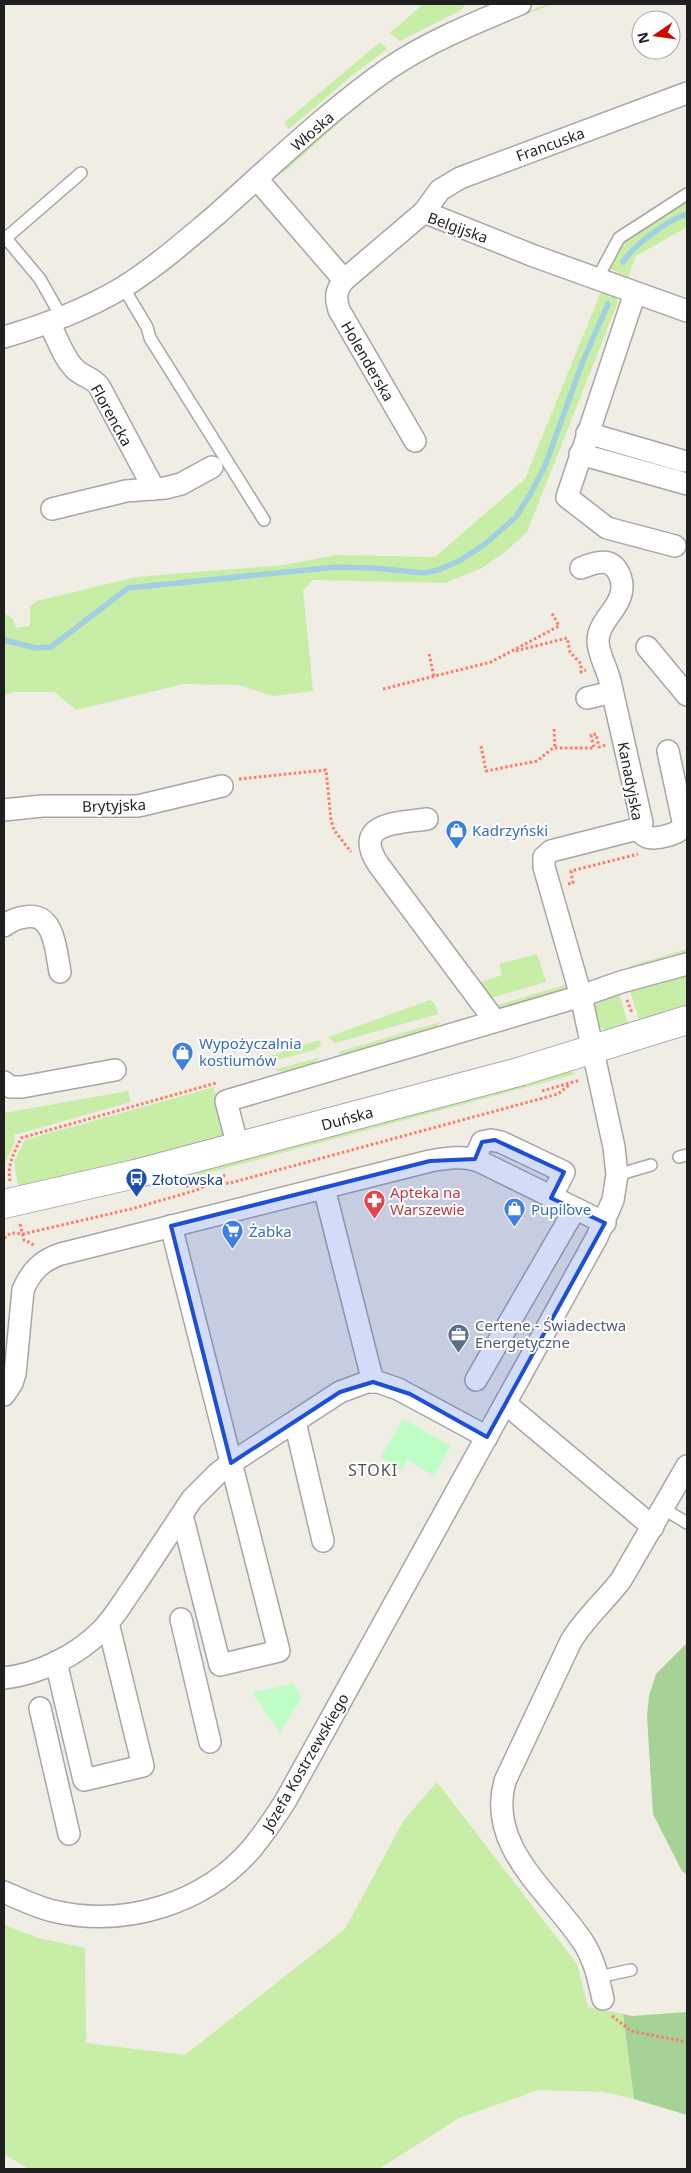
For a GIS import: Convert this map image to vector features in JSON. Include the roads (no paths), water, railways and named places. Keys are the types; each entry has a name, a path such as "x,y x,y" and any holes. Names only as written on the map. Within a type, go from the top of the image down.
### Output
{"street":[{"name":"Włoska","path":"4,337 56,320 94,304 123,287 167,257 357,93 387,70 485,11 520,4"},
{"name":"Francuska","path":"424,212 440,190 460,178 687,93"},
{"path":"257,179 344,280"},
{"name":"Belgijska","path":"344,280 424,212 597,279 687,311"},
{"name":"Holenderska","path":"344,280 337,289 336,296 339,310 414,441"},
{"path":"635,293 567,497 607,528 675,546"},
{"name":"Florencka","path":"56,320 72,366 80,373 93,379 99,386 154,489"},
{"path":"587,433 683,461"},
{"path":"580,454 687,484"},
{"path":"52,509 126,491 154,489 181,484 212,467"},
{"name":"Kanadyjska","path":"581,568 600,561 607,562 614,567 620,578 622,590 618,602 605,622 598,640 642,823 638,829 547,854 543,862 549,889 581,996 593,1050"},
{"path":"647,647 687,695"},
{"path":"587,698 612,692"},
{"path":"638,829 643,835 653,838 680,831 684,826 668,751"},
{"name":"Brytyjska","path":"4,810 42,806 138,806 222,786"},
{"path":"427,819 380,827 373,834 370,844 371,851 378,864 495,1021"},
{"path":"4,926 18,918 40,916 51,930 60,972"},
{"path":"238,1147 226,1101 687,964"},
{"name":"Duńska","path":"11,1212 74,1189 238,1147 593,1050 687,1020"},
{"name":"Józefa Kostrzewskiego","path":"4,1892 27,1902 63,1913 91,1916 120,1916 149,1910 187,1897 214,1881 241,1859 263,1834 286,1800 506,1404 604,1223 613,1200 616,1175 614,1147 593,1050"},
{"path":"4,1082 10,1087 22,1087 115,1070"},
{"path":"475,1159 482,1142 495,1140 564,1172 551,1198"},
{"path":"4,1394 12,1383 14,1374 23,1290 33,1272 52,1257 430,1161 459,1158 475,1159 604,1223"},
{"path":"324,1188 373,1382"},
{"path":"476,1380 575,1209"},
{"path":"171,1226 279,1651 193,1671"},
{"path":"4,1678 20,1676 56,1662 81,1647 108,1623 182,1514 204,1487 231,1463 340,1392 358,1384 373,1382 404,1391 487,1437"},
{"path":"506,1404 658,1518"},
{"path":"295,1422 323,1541"},
{"path":"603,1999 598,1977 585,1945 511,1848 502,1822 502,1793 505,1781 571,1641 583,1623 617,1586 687,1466"},
{"path":"182,1514 220,1665"},
{"path":"181,1619 210,1742"},
{"path":"58,1787 143,1766 108,1623"},
{"path":"56,1662 84,1780"},
{"path":"69,1834 42,1718 70,1721"}],"lane":[{"path":"56,320 40,279 5,237 81,173"},
{"path":"597,279 620,238 687,194"},
{"path":"123,287 147,327 150,338 264,520"},
{"path":"616,1175 651,1165"},
{"path":"658,1518 687,1523"},
{"path":"598,1977 631,1970"}],"waterway":[{"path":"623,262 635,248 652,234 687,214"},
{"path":"4,640 36,648 51,647 128,588 337,567 374,568 424,573 438,570 461,560 485,544 516,517 531,493 545,466 583,361 608,304"}],"place":[{"name":"Kadrzyński","path":"456,849"},
{"name":"Wypożyczalnia kostiumów","path":"183,1071"},
{"name":"Złotowska","path":"136,1198"},
{"name":"Apteka na Warszewie","path":"374,1220"},
{"name":"Pupilove","path":"515,1228"},
{"name":"Żabka","path":"233,1250"},
{"name":"Certene - Świadectwa Energetyczne","path":"459,1353"}],"district":[{"name":"STOKI","path":"373,1470"}]}
